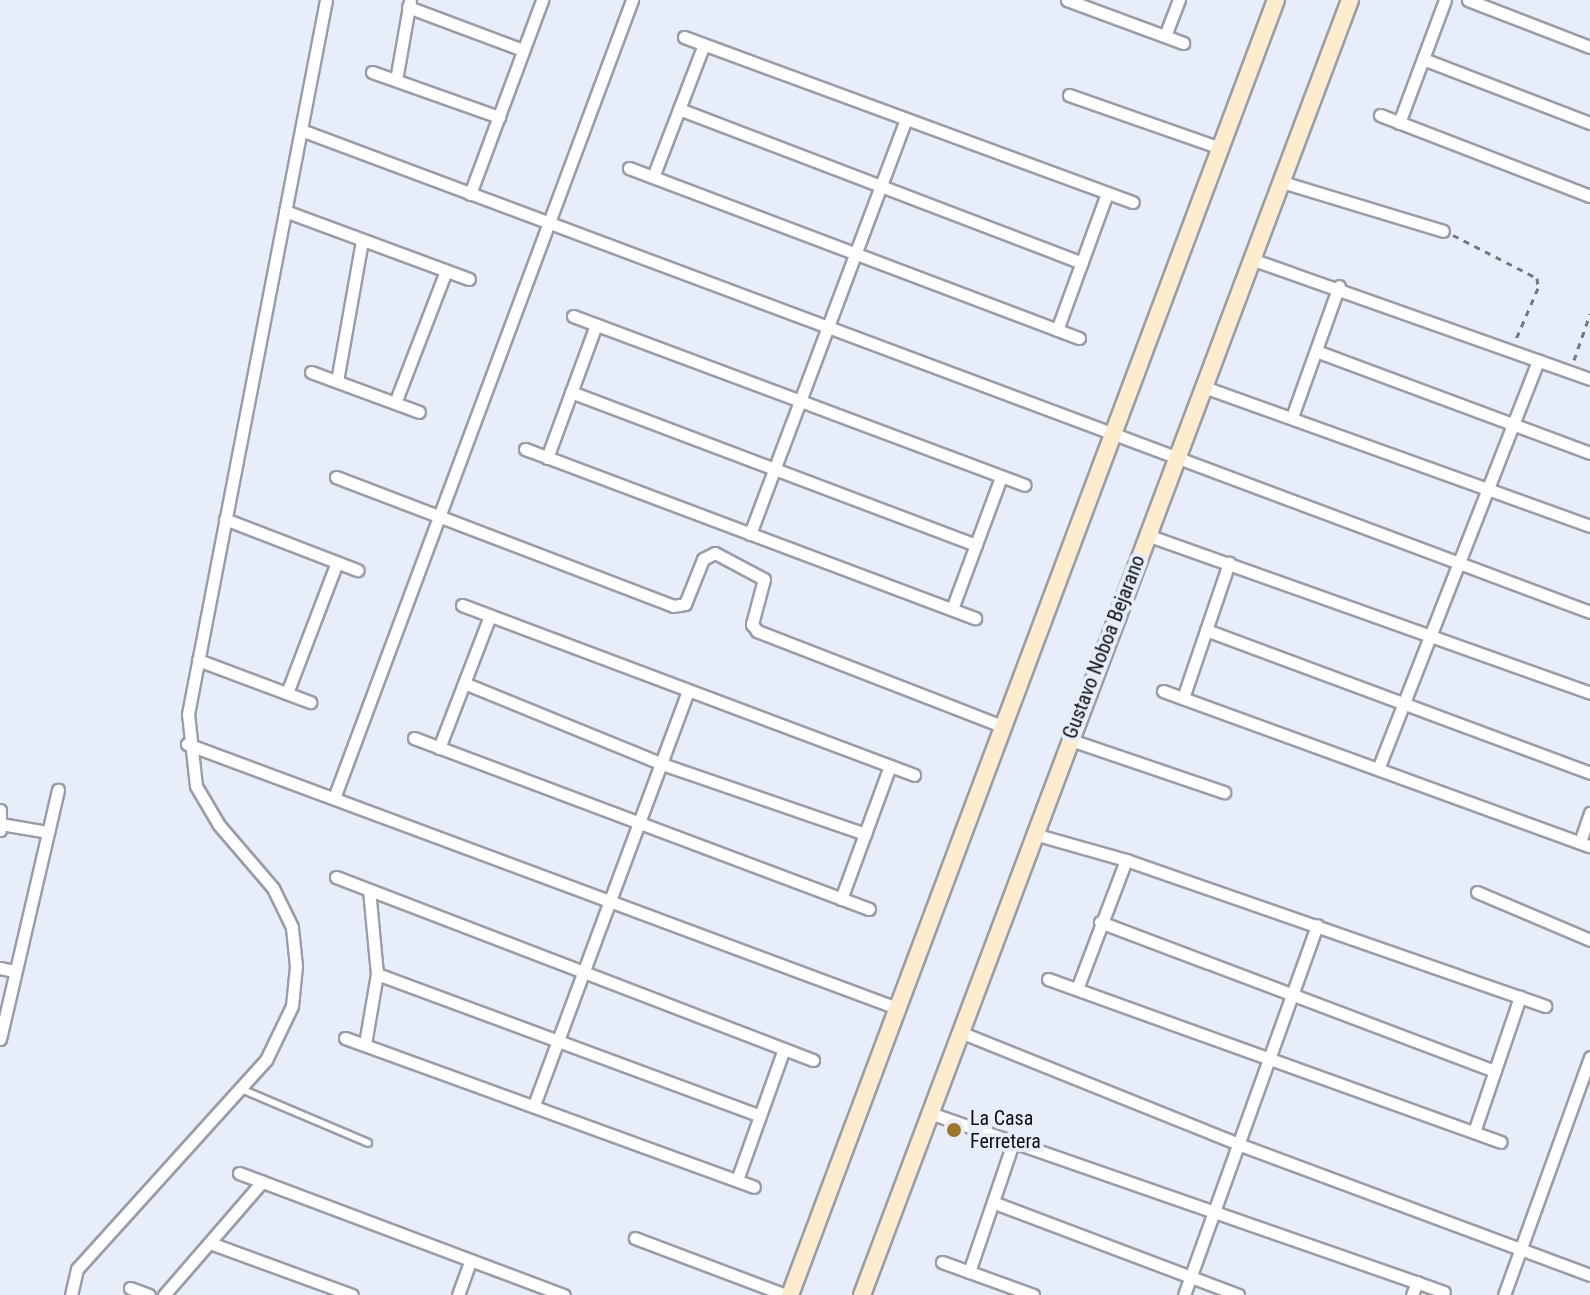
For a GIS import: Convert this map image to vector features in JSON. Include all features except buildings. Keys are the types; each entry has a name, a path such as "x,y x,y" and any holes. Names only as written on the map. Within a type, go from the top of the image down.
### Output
{"street":[{"path":"71,1295 77,1269 266,1060 292,1006 296,966 292,927 273,888 219,825 196,786 187,744 198,660 326,0"},
{"path":"470,194 542,0"},
{"path":"334,798 632,0"},
{"path":"1067,0 1183,43"},
{"path":"1165,36 1179,0"},
{"path":"635,1238 788,1295 1276,0"},
{"name":"Gustavo Noboa Bejarano","path":"862,1295 1068,739 1254,260 1350,0"},
{"path":"1399,123 1445,0"},
{"path":"1468,0 1590,47"},
{"path":"396,80 409,4 523,50"},
{"path":"684,37 1133,202"},
{"path":"653,177 704,44"},
{"path":"1423,59 1590,123"},
{"path":"372,72 499,117"},
{"path":"1069,95 1220,148"},
{"path":"679,109 880,189 1082,263"},
{"path":"1380,115 1590,196"},
{"path":"750,534 906,119"},
{"path":"301,130 1112,437 1177,457 1590,612"},
{"path":"629,168 1079,338"},
{"path":"1282,182 1443,231"},
{"path":"1057,330 1107,193"},
{"path":"285,211 469,279"},
{"path":"337,381 362,240"},
{"path":"1254,260 1339,286 1590,379"},
{"path":"395,403 446,271"},
{"path":"1292,417 1339,286"},
{"path":"573,316 800,404 1024,485"},
{"path":"547,458 596,325"},
{"path":"1316,351 1590,453"},
{"path":"1378,769 1538,360"},
{"path":"311,372 419,412"},
{"path":"1204,387 1590,526"},
{"path":"571,392 976,545"},
{"path":"525,449 975,618"},
{"path":"336,477 673,606 685,604 703,559 715,553 764,579 752,624 757,631 1004,727"},
{"path":"952,609 1001,477"},
{"path":"225,519 357,570"},
{"path":"1147,535 1590,693"},
{"path":"287,693 337,562"},
{"path":"1183,698 1229,563"},
{"path":"462,605 914,775"},
{"path":"439,748 490,616"},
{"path":"1206,630 1590,773"},
{"path":"198,660 310,702"},
{"path":"464,683 662,764 865,834"},
{"path":"1163,691 1585,844 1590,813"},
{"path":"534,1105 688,692"},
{"path":"414,738 638,826 869,909"},
{"path":"1068,739 1224,792"},
{"path":"187,744 897,1008"},
{"path":"841,899 890,766"},
{"path":"0,1039 58,790"},
{"path":"0,810 1,827 48,832"},
{"path":"1034,834 1126,860 1545,1006"},
{"path":"1077,989 1126,860"},
{"path":"336,877 813,1060"},
{"path":"365,1044 377,974 369,890"},
{"path":"1477,892 1590,940"},
{"path":"1100,922 1495,1071"},
{"path":"1184,1295 1317,925"},
{"path":"0,968 14,971"},
{"path":"377,974 760,1116"},
{"path":"1048,979 1501,1142"},
{"path":"1474,1132 1520,997"},
{"path":"960,1032 1238,1144 1590,1275"},
{"path":"345,1038 754,1187"},
{"path":"737,1180 784,1049"},
{"path":"1504,1295 1590,1057"},
{"path":"930,1113 1216,1209 1444,1292"},
{"path":"969,1272 1014,1140"},
{"path":"239,1173 564,1295"},
{"path":"164,1295 262,1182"},
{"path":"995,1203 1238,1295"},
{"path":"210,1243 352,1295"},
{"path":"458,1295 471,1260"},
{"path":"942,1262 1033,1295"},
{"path":"1412,1295 1417,1282"},
{"path":"130,1288 149,1295"}],"lane":[{"path":"241,1089 368,1143"}],"path":[{"path":"1443,231 1537,278 1538,288 1512,349"},
{"path":"1569,371 1590,314"}],"place":[{"name":"La Casa Ferretera","path":"954,1130"}]}
